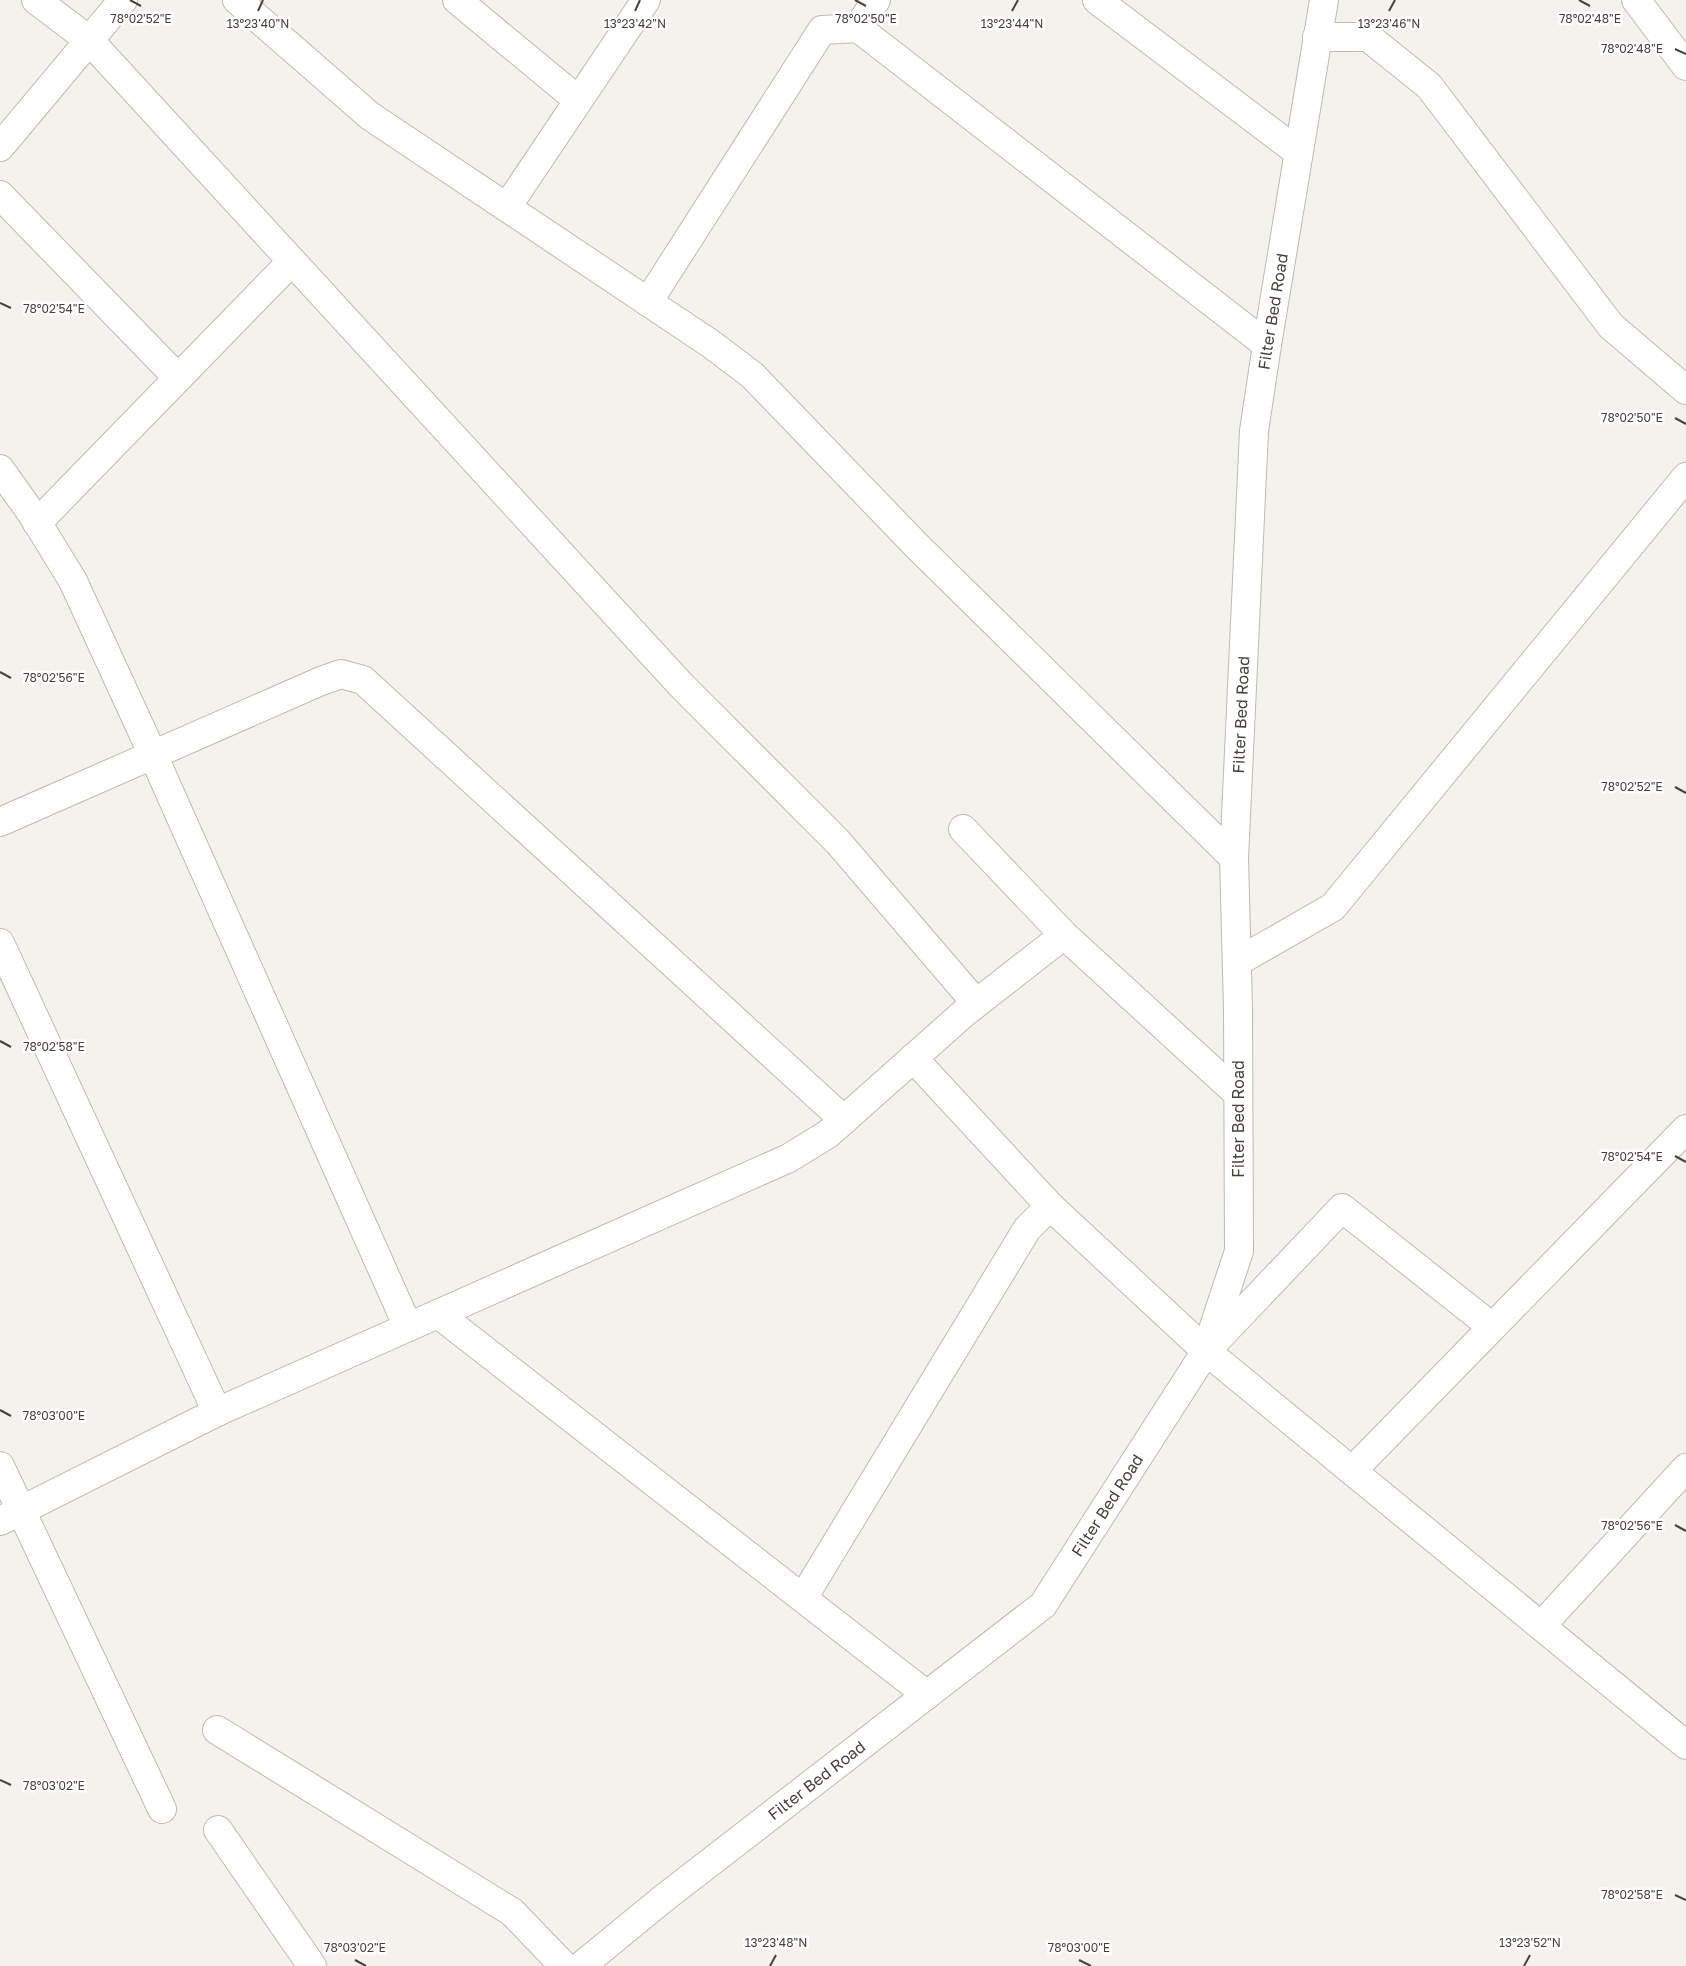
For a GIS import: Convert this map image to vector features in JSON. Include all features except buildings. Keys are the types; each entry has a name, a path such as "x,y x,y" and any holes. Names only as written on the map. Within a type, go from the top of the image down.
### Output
{"street":[{"path":"36,0 89,40 681,685 838,842 976,1003"},
{"path":"0,147 123,0"},
{"path":"236,0 370,116 648,302 752,375 917,546 1234,858"},
{"path":"457,0 578,100"},
{"path":"507,207 646,0"},
{"path":"858,28 876,0"},
{"path":"1097,0 1298,152"},
{"name":"Filter Bed Road","path":"581,1966 664,1898 1043,1605 1206,1351 1239,1252 1237,962 1234,858 1254,431 1266,344 1324,0"},
{"path":"1636,0 1686,66"},
{"path":"648,302 822,30 858,28 1266,344"},
{"path":"1317,37 1368,37 1429,86 1612,326 1686,390"},
{"path":"0,195 178,378"},
{"path":"37,523 292,261"},
{"path":"0,469 37,523 73,582 153,755 408,1327"},
{"path":"1237,962 1333,907 1686,476"},
{"path":"0,822 341,674 362,680 844,1120"},
{"path":"963,829 1064,935 1238,1094"},
{"path":"10,1515 217,1412 789,1158 828,1134 976,1003 1064,935"},
{"path":"0,943 217,1412"},
{"path":"913,1058 1050,1206 1206,1351 1686,1745"},
{"path":"1352,1471 1686,1129"},
{"path":"804,1598 1027,1229 1050,1206"},
{"path":"1206,1351 1342,1208 1492,1327"},
{"path":"438,1314 927,1694"},
{"path":"0,1466 10,1515 162,1809"},
{"path":"1540,1626 1686,1468"},
{"path":"217,1730 512,1912 564,1966"},
{"path":"218,1830 312,1966"}]}
